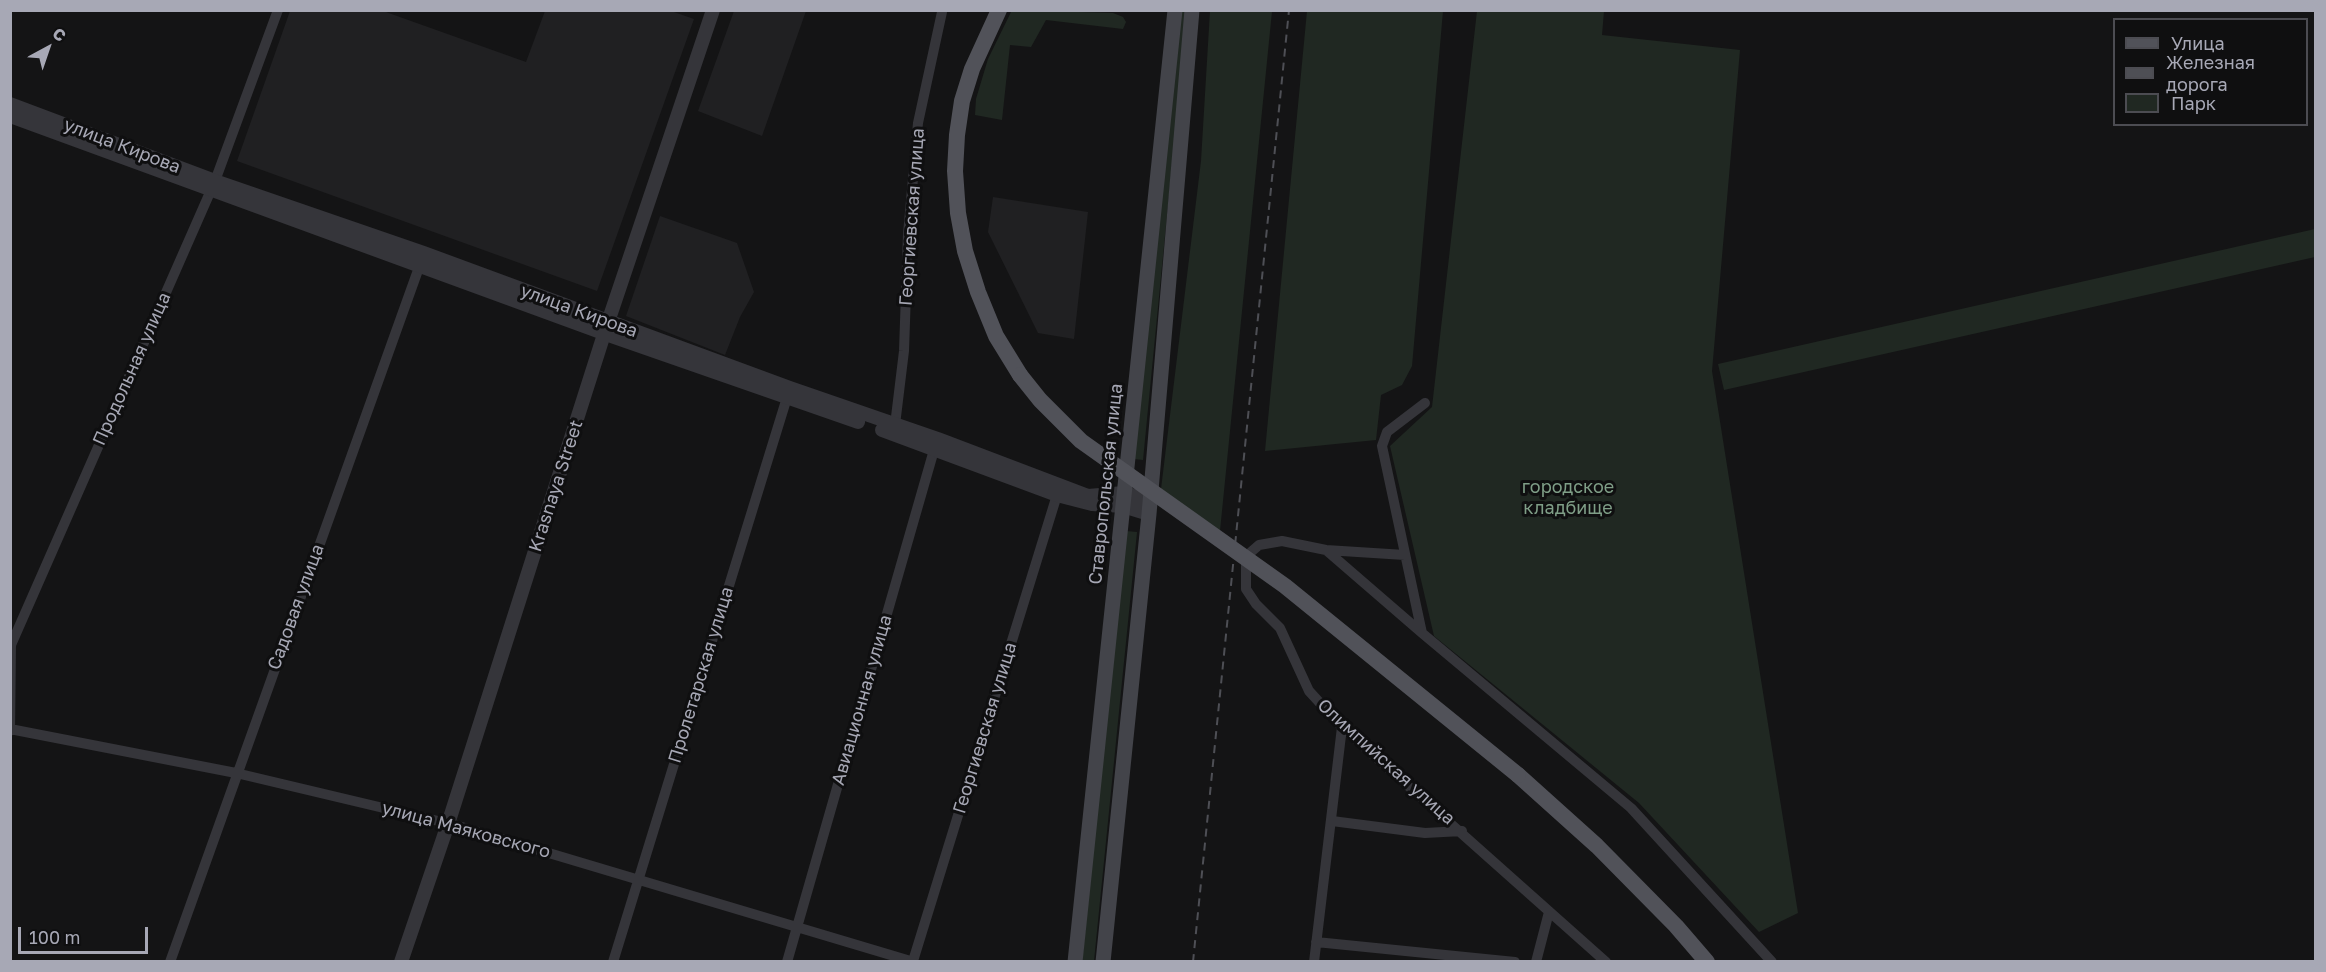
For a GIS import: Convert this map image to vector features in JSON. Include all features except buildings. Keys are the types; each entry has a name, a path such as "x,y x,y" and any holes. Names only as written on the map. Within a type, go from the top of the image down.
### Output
{"main road":[{"path":"999,10 972,69 962,100 955,171 958,213 965,251 978,292 996,336 1020,375 1040,400 1081,441 1285,586 1518,775 1597,846 1676,926 1707,962"},
{"name":"Ставропольская улица","path":"1075,962 1175,10"},
{"path":"1103,962 1150,507 1192,10"}],"street":[{"name":"Продольная улица","path":"11,730 11,645 213,186 278,10"},
{"name":"Krasnaya Street","path":"401,962 448,824 606,327 713,10"},
{"name":"Георгиевская улица","path":"895,425 904,351 908,234 918,123 942,12"},
{"name":"улица Кирова","path":"10,104 213,186"},
{"name":"улица Кирова","path":"10,116 422,259 936,444 1088,496 1124,500 1150,507"},
{"name":"Садовая улица","path":"170,962 422,259"},
{"name":"улица Кирова","path":"789,393 895,425 1057,495 1092,504 1124,500"},
{"name":"Пролетарская улица","path":"613,962 789,393"},
{"path":"1422,633 1382,446 1387,432 1425,403"},
{"name":"Авиационная улица","path":"787,962 936,444"},
{"name":"Георгиевская улица","path":"913,961 1057,495"},
{"name":"Олимпийская улица","path":"1326,550 1282,541 1259,545 1251,552 1246,565 1246,589 1256,604 1280,627 1309,691 1342,727 1462,831 1549,912 1574,930 1606,962"},
{"path":"1326,550 1405,555"},
{"path":"1326,550 1631,808 1772,962"},
{"path":"1314,962 1342,727"},
{"name":"улица Маяковского","path":"11,730 236,773 448,824 638,878 913,961"},
{"name":"Олимпийская улица","path":"1332,821 1425,833 1462,831"},
{"path":"1536,962 1549,912"},
{"path":"1316,942 1431,958 1515,962"}],"shaded area":[{"path":"290,11 383,11 526,62 545,11 671,11 694,19 597,291 237,161"},
{"path":"734,11 806,11 762,136 698,111"},
{"path":"993,197 1088,212 1074,339 1038,333 988,232"},
{"path":"660,216 737,243 754,292 740,317 725,355 626,316"}],"green space":[{"path":"1012,10 1113,13 1123,17 1126,22 1123,29 1046,20 1031,47 1010,45 1002,120 975,115 976,99 988,59"},
{"path":"1178,11 1187,11 1143,460 1134,459"},
{"path":"1210,11 1272,11 1220,531 1161,489 1201,161"},
{"path":"1307,11 1443,11 1412,366 1402,385 1381,395 1376,440 1265,451"},
{"name":"городское кладбище","path":"1477,11 1604,11 1602,35 1740,50 1712,371 1798,913 1759,932 1639,803 1434,636 1390,446 1432,407"},
{"path":"2315,229 2315,257 1724,390 1718,364"},
{"path":"1126,531 1137,532 1094,961 1082,962"}],"railway":[{"path":"1193,962 1289,10"}]}
